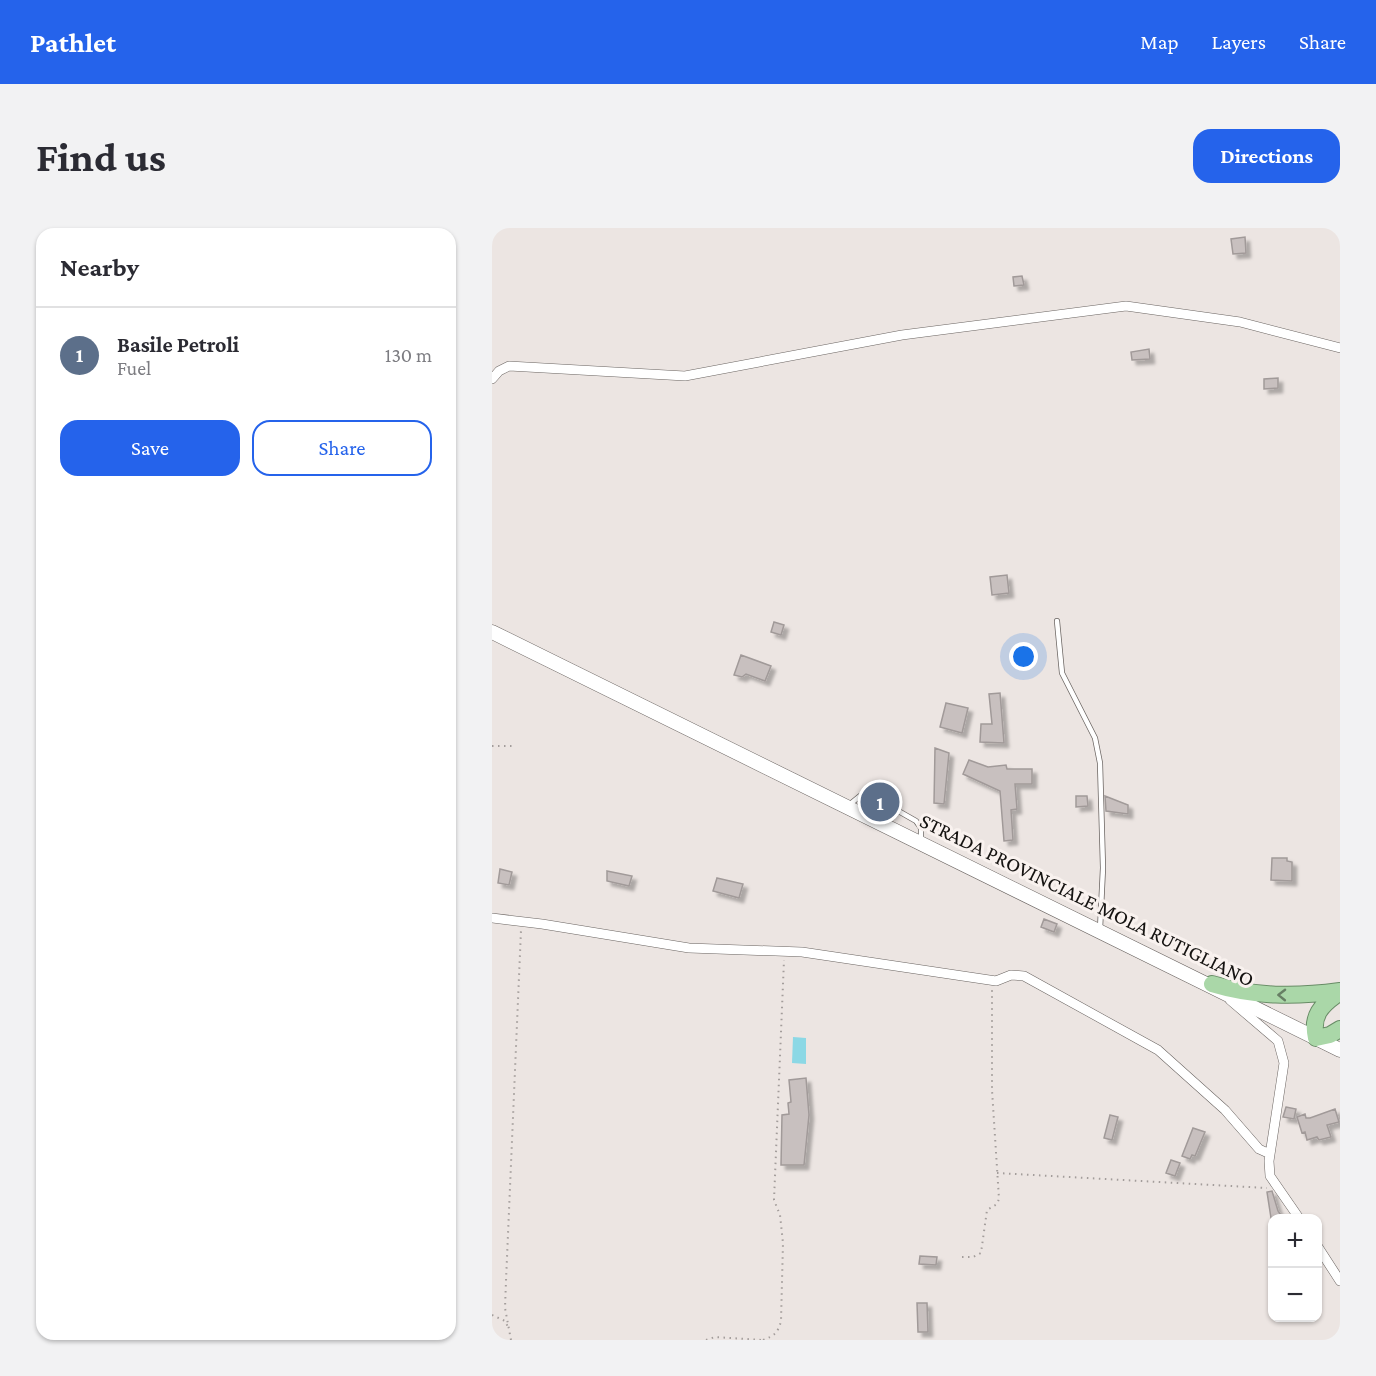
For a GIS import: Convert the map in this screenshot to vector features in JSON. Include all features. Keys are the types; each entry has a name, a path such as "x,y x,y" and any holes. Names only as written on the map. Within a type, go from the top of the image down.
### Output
{"highway":[{"path":"1212,984 1240,992 1274,995 1340,992"},
{"path":"1340,992 1326,1001 1315,1015 1316,1038 1330,1035 1340,1029"}],"main road":[{"name":"STRADA PROVINCIALE MOLA RUTIGLIANO","path":"492,632 1212,984 1340,1050"}],"street":[{"path":"492,379 499,371 509,366 685,376 902,335 1126,306 1240,322 1340,348"},
{"path":"492,918 689,948 784,951 992,980 1011,975 1024,976 1158,1050 1225,1110 1259,1149 1270,1154"},
{"path":"1212,984 1278,1041 1282,1051 1284,1063 1270,1154 1270,1176 1296,1214"},
{"path":"1322,1254 1340,1281"}],"lane":[{"path":"1057,621 1062,673 1095,738 1100,763 1103,868 1100,929"},
{"path":"849,806 860,796 872,796 916,821 921,828 921,841"}],"path":[{"path":"492,746 513,746"},
{"path":"511,1340 505,1308 522,921"},
{"path":"706,1340 715,1337 762,1340 773,1337 779,1331 781,1322 783,1243 780,1215 774,1200 784,951"},
{"path":"962,1257 973,1257 981,1252 987,1210 997,1204 999,1199 992,1090 992,980"},
{"path":"997,1173 1194,1182 1264,1189 1276,1184"},
{"path":"492,1315 505,1321 510,1331"}],"water":[{"path":"793,1037 806,1038 806,1064 792,1063"}],"building":[{"path":"1245,237 1246,253 1233,254 1231,239"},
{"path":"1022,276 1024,285 1014,286 1013,277"},
{"path":"1149,349 1150,359 1132,360 1131,352"},
{"path":"1278,378 1278,388 1264,389 1264,379"},
{"path":"1007,575 1009,593 992,595 990,577"},
{"path":"774,622 784,625 781,635 771,632"},
{"path":"741,655 771,666 765,681 746,674 742,677 734,675"},
{"path":"1000,693 1004,743 980,742 981,724 992,724 989,694"},
{"path":"946,703 968,708 962,733 940,727"},
{"path":"935,748 949,753 944,804 934,803"},
{"path":"969,760 988,767 1006,765 1007,769 1032,769 1032,784 1015,784 1017,809 1011,810 1013,840 1004,841 1000,791 963,774"},
{"path":"1076,796 1087,796 1088,806 1076,807"},
{"path":"1105,796 1128,805 1128,814 1106,811"},
{"path":"1272,858 1287,858 1287,861 1292,862 1292,881 1271,880"},
{"path":"500,869 512,872 509,885 498,883"},
{"path":"607,871 632,876 629,886 607,881"},
{"path":"717,878 743,884 739,898 713,891"},
{"path":"1044,919 1057,924 1054,932 1041,927"},
{"path":"806,1078 809,1115 804,1165 781,1165 782,1115 789,1114 788,1103 791,1102 789,1080"},
{"path":"1286,1107 1296,1109 1294,1119 1283,1117"},
{"path":"1335,1109 1339,1122 1327,1125 1331,1137 1307,1140 1297,1117 1305,1114 1306,1118 1310,1118"},
{"path":"1110,1115 1118,1117 1112,1140 1104,1138"},
{"path":"1193,1128 1205,1132 1195,1156 1192,1155 1190,1159 1182,1156"},
{"path":"1171,1160 1180,1163 1175,1176 1166,1173"},
{"path":"1272,1191 1280,1214 1270,1214 1267,1192"},
{"path":"920,1256 937,1257 936,1265 919,1264"},
{"path":"917,1303 927,1303 928,1332 918,1332"}],"place":[{"name":"Basile Petroli","path":"880,802"}]}
